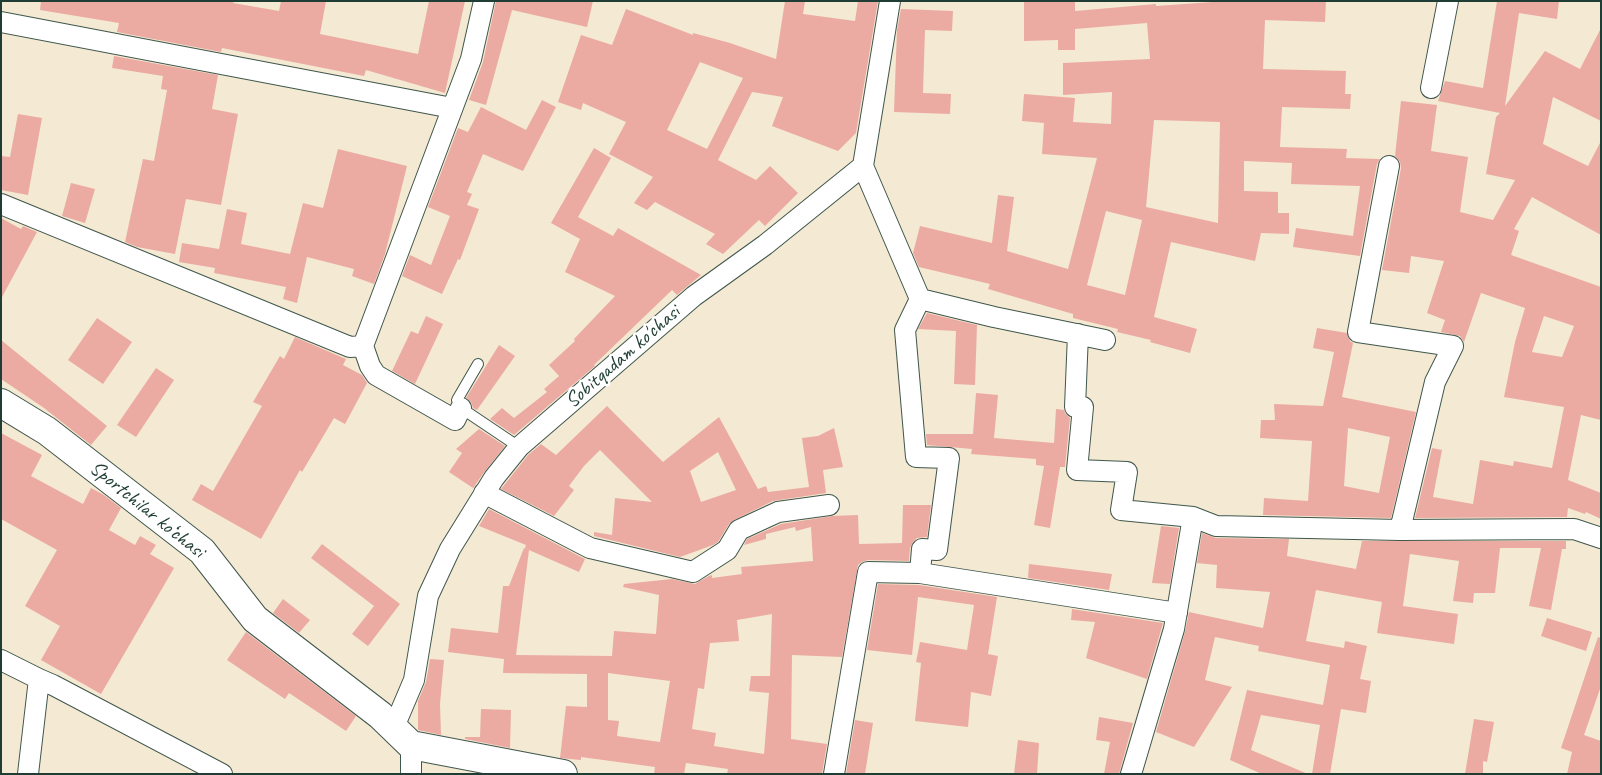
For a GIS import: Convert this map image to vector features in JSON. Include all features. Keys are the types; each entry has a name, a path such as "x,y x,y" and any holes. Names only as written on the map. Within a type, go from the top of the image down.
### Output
{"street":[{"path":"461,408 455,420 376,375 370,366 363,346 471,59 484,1"},
{"path":"890,1 863,166 920,299 905,330 916,457 949,458 937,550 922,549 925,574"},
{"path":"1431,88 1448,1"},
{"path":"1,22 452,108"},
{"name":"Sobitqadam ko'chasi","path":"402,736 414,680 428,596 450,549 484,493 519,447 694,296 765,246 863,166"},
{"path":"1390,166 1358,332 1453,346 1435,382 1400,530"},
{"path":"1,204 350,347 363,346"},
{"path":"920,299 994,317 1105,340"},
{"path":"1078,334 1075,407 1083,407 1077,470 1128,472 1121,510 1193,517 1216,526 1400,530 1574,529 1601,538"},
{"name":"Sportchilar ko‘chasi","path":"1,403 46,431 202,550 255,619 380,715 402,736 564,774"},
{"path":"484,493 590,548 693,572 727,550 739,530 778,512 829,505"},
{"path":"1131,774 1174,628 1193,517"},
{"path":"834,774 868,572 925,574 1177,613"},
{"path":"1,660 62,689 222,774"},
{"path":"28,774 39,679"},
{"path":"402,736 410,774"}],"lane":[{"path":"478,364 457,400 461,408 519,447"}],"building":[{"path":"41,1 234,1 233,3 279,11 281,1 326,1 320,34 418,54 429,1 465,1 445,93 366,70 364,76 222,48 221,52 117,32 119,23 40,10"},
{"path":"496,1 593,1 587,27 512,10 486,105 469,100 483,62"},
{"path":"785,1 805,1 803,14 855,21 858,1 878,1 856,133 838,151 772,126 783,97 752,92 718,160 756,180 770,166 798,193 765,226 759,220 723,254 706,244 715,234 655,202 647,210 634,203 653,177 609,154 626,122 583,103 581,110 558,102 581,35 612,45 626,9 693,35 693,33 730,43 776,59","holes":["700,62 743,78 707,149 667,130"]},
{"path":"1227,1 1326,1 1325,22 1265,20 1263,69 1346,71 1345,94 1351,94 1350,109 1282,107 1280,147 1347,149 1346,158 1380,159 1377,164 1360,256 1293,247 1296,228 1353,236 1360,186 1291,184 1292,163 1244,161 1244,191 1278,192 1278,213 1289,213 1289,234 1261,233 1255,261 1171,242 1154,317 1197,329 1190,353 1150,342 1151,340 1117,332 1118,329 1073,318 1073,314 988,289 990,284 919,267 913,253 920,226 992,243 998,195 1014,197 1007,251 1068,269 1097,158 1042,154 1044,123 1022,121 1024,94 1075,98 1073,122 1111,124 1112,92 1063,95 1063,63 1150,59 1147,23 1075,29 1075,50 1058,50 1058,40 1024,41 1024,2 1075,2 1075,11 1156,4 1156,6","holes":["1154,120 1220,122 1218,223 1146,207","1106,211 1142,220 1125,295 1087,285"]},
{"path":"1497,1 1559,1 1557,19 1519,13 1505,106 1545,51 1580,69 1601,28 1601,121 1553,97 1543,144 1588,166 1601,141 1601,235 1532,197 1514,229 1519,231 1511,255 1601,287 1601,420 1581,415 1568,480 1601,493 1601,519 1586,512 1585,514 1568,508 1567,517 1415,518 1432,448 1442,450 1433,497 1473,504 1480,460 1513,466 1514,461 1552,468 1564,407 1504,397 1515,342 1525,308 1481,293 1464,342 1460,336 1441,332 1445,320 1427,313 1444,261 1411,256 1409,273 1382,270 1401,168 1400,162 1395,156 1401,101 1437,105 1431,151 1468,157 1460,212 1493,220 1515,180 1486,174 1496,117 1500,113 1438,101 1445,81 1483,88","holes":["1544,316 1574,326 1562,357 1532,352"]},
{"path":"901,9 953,11 952,31 925,30 923,93 951,94 950,114 894,112 897,30"},
{"path":"114,56 218,75 212,109 238,114 221,205 186,199 175,254 137,247 125,242 143,159 154,161 167,90 161,89 163,76 112,68"},
{"path":"542,100 556,107 523,171 483,154 467,192 472,194 467,205 479,209 460,260 458,259 442,294 402,276 410,255 431,265 450,216 428,207 458,128 468,132 481,107 526,130"},
{"path":"18,114 42,118 28,195 1,190 1,156 10,157"},
{"path":"594,148 611,158 578,217 613,236 618,228 701,275 677,295 672,290 595,366 514,435 490,419 502,408 514,418 547,392 544,389 559,376 549,365 575,341 574,339 615,296 565,272 580,239 551,223"},
{"path":"338,149 407,166 385,254 374,284 352,276 354,269 307,257 297,303 283,299 286,287 214,273 215,268 179,262 182,243 219,249 227,209 247,213 241,244 290,254 303,203 323,208"},
{"path":"71,183 95,189 85,223 62,216"},
{"path":"1,218 21,229 23,226 37,232 1,299"},
{"path":"927,313 977,325 975,385 954,384 956,331 918,329"},
{"path":"426,316 443,324 415,384 392,371 411,331 418,334"},
{"path":"97,318 132,342 103,384 68,360"},
{"path":"1317,328 1347,333 1350,341 1353,343 1342,397 1416,412 1391,518 1263,515 1264,498 1308,501 1312,441 1260,438 1261,420 1275,420 1274,404 1323,406 1334,352 1313,348","holes":["1348,428 1390,437 1379,493 1344,486"]},
{"path":"295,337 346,359 343,365 362,375 367,383 345,424 334,418 302,472 300,470 261,539 192,500 201,484 213,491 262,406 253,402 280,356 284,359"},
{"path":"1,340 107,426 91,445 44,408 1,379"},
{"path":"499,345 515,356 477,410 473,408 471,402 466,398"},
{"path":"156,368 174,380 136,437 117,425"},
{"path":"976,393 998,395 994,438 1054,443 1056,409 1064,410 1070,418 1065,467 1060,467 1050,528 1034,525 1044,466 1036,465 1036,459 971,454 972,449 927,445 926,434 973,434"},
{"path":"607,406 663,462 719,417 758,489 766,486 768,492 809,487 802,438 818,436 834,428 843,467 823,470 826,493 773,501 734,520 729,524 718,542 680,557 594,536 594,532 612,535 615,498 652,502 600,450 584,466 569,486 574,490 554,516 501,489 528,455 541,444 556,455","holes":["718,452 736,490 701,502 690,471"]},
{"path":"479,429 505,446 473,488 449,472 462,453 456,449"},
{"path":"1,433 42,455 31,476 83,504 91,488 104,495 121,508 109,530 135,545 140,536 156,545 150,554 174,568 101,694 41,660 60,626 25,606 57,550 1,519"},
{"path":"903,505 931,505 927,537 917,538 913,542 910,548 909,561 868,560 858,565 842,657 792,655 791,739 827,744 822,774 727,774 728,769 686,763 684,774 654,774 655,767 581,757 581,760 560,758 566,706 587,707 587,674 503,673 504,659 448,652 451,628 498,633 503,586 509,586 524,548 528,549 525,548 526,545 479,526 489,509 585,559 579,572 529,550 516,655 612,656 614,631 656,634 659,595 623,587 624,584 672,579 695,584 712,575 712,578 742,574 741,567 813,561 811,527 796,531 795,527 766,534 766,539 744,545 747,539 781,524 832,516 858,515 859,544 902,543","holes":["772,614 770,676 751,676 749,691 769,693 764,754 714,746 716,733 692,729 698,688 704,689 710,643 739,641 737,620","608,673 670,681 660,742 617,736 619,721 608,720"]},
{"path":"1161,526 1179,528 1170,584 1152,583"},
{"path":"1202,533 1216,538 1289,539 1287,556 1356,569 1362,541 1566,541 1566,549 1562,549 1551,610 1529,606 1541,548 1500,548 1495,593 1474,593 1473,603 1453,601 1459,561 1410,554 1403,606 1458,614 1454,644 1377,633 1382,602 1316,590 1306,641 1344,648 1345,641 1367,646 1360,679 1371,681 1366,713 1341,709 1330,774 1312,774 1320,725 1261,715 1251,750 1308,774 1262,774 1230,760 1247,690 1323,705 1330,665 1258,651 1259,646 1215,637 1205,680 1232,687 1194,747 1156,732 1189,612 1263,628 1270,592 1216,588 1217,565 1197,563"},
{"path":"322,544 400,604 368,646 352,634 374,606 311,558"},
{"path":"1029,564 1112,574 1109,590 1028,578"},
{"path":"878,584 919,585 997,597 988,654 998,656 991,696 971,692 968,727 915,721 921,663 916,662 920,642 967,650 974,605 918,597 912,655 867,650"},
{"path":"283,599 310,620 299,633 273,613"},
{"path":"1072,609 1163,623 1147,679 1086,658 1095,622 1071,620"},
{"path":"1547,618 1592,632 1586,651 1541,636"},
{"path":"246,632 356,716 346,731 289,693 285,699 227,660"},
{"path":"1598,637 1601,638 1601,686 1584,735 1601,741 1601,774 1567,774 1572,752 1561,748"},
{"path":"430,659 444,660 440,704 441,735 418,730 418,701 426,682"},
{"path":"481,709 511,710 510,748 465,739 465,737 480,737"},
{"path":"1099,717 1133,723 1119,774 1104,774 1110,742 1096,740"},
{"path":"1474,719 1494,722 1487,762 1483,761 1483,774 1465,774"},
{"path":"855,720 873,723 865,774 846,774"},
{"path":"1018,740 1039,743 1037,774 1014,774"}]}
